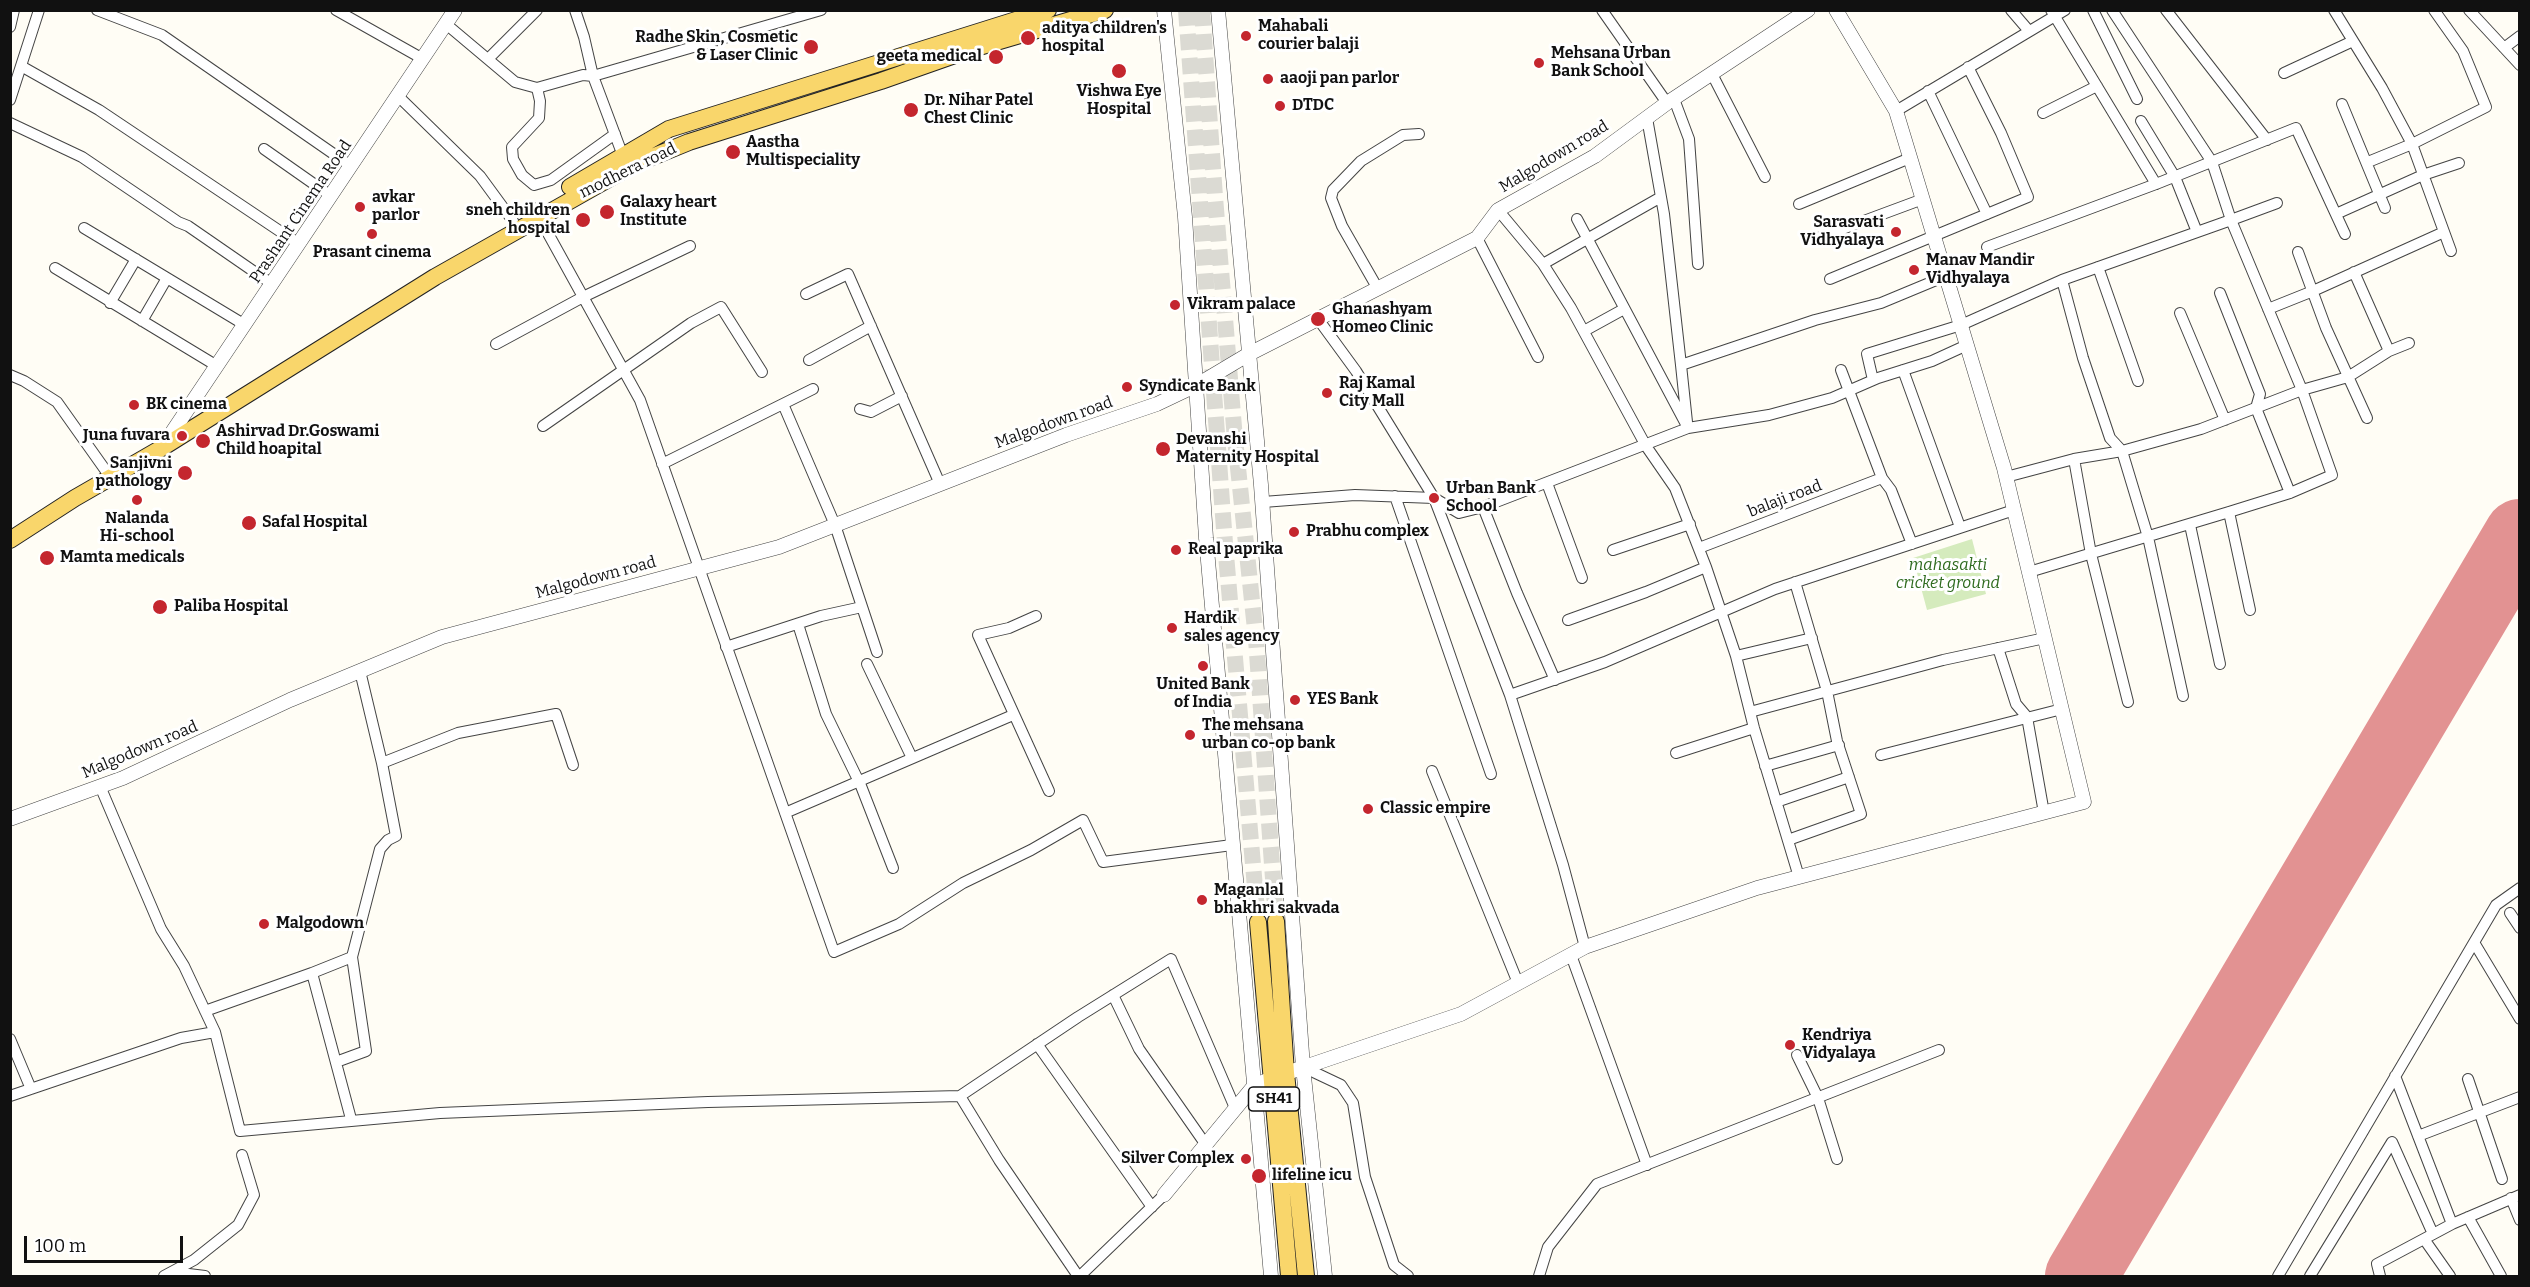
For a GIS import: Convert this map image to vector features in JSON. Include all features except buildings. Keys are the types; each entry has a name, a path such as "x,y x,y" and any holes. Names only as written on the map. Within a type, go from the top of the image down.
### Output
{"main road":[{"path":"10,526 173,431 418,276 513,221 536,213 669,129 970,43 1048,10"},
{"name":"modhera road","path":"10,540 75,498 160,449 536,213 635,164 689,142 881,81 970,43 1105,10"},
{"name":"SH41","path":"1284,920 1278,940 1279,1075 1289,1276"},
{"name":"SH41","path":"1258,922 1306,1276"}],"street":[{"path":"11,26 14,10"},
{"path":"10,100 39,10"},
{"path":"97,10 162,35 351,166"},
{"path":"336,10 423,58"},
{"name":"Prashant Cinema Road","path":"173,431 455,10"},
{"path":"488,58 537,10"},
{"path":"575,10 593,76 623,156"},
{"path":"446,24 515,82 537,88 583,75 593,76 822,10"},
{"path":"1164,10 1185,217 1206,538 1271,1276"},
{"path":"1218,10 1263,502 1284,920 1303,1067 1325,1276"},
{"path":"1602,10 1670,101 1689,139 1698,264"},
{"name":"Malgodown road","path":"10,819 100,786 190,749 290,700 442,637 779,547 1066,435 1157,404 1197,385 1249,354 1478,238 1498,210 1595,156 1670,101 1808,10"},
{"path":"960,1096 999,1160 1079,1276 1164,1195 1254,1086 1279,1075 1461,1014 1585,947 1757,888 2084,802 2006,477 1896,111 1836,10"},
{"path":"2011,10 2029,31"},
{"path":"2093,10 2137,99"},
{"path":"2029,572 2290,493 2332,475 2302,390 2232,220 2212,162 2112,10"},
{"path":"2166,10 2267,140"},
{"path":"2334,10 2382,88 2412,144 2451,251"},
{"path":"2368,162 2412,144 2486,107 2463,51 2434,10"},
{"path":"1896,111 2057,12 2097,86 2156,184"},
{"path":"2476,13 2520,65"},
{"path":"2504,48 2520,36"},
{"path":"2284,73 2353,41"},
{"path":"10,56 22,61 99,110 299,244"},
{"path":"1830,279 2028,197 2001,133 1968,67"},
{"path":"1712,74 1765,177"},
{"path":"2043,113 2097,86"},
{"path":"537,88 540,101 539,118 512,147 513,159 522,175 534,185 551,180 615,134"},
{"path":"1928,91 1987,213"},
{"path":"398,96 480,176 513,221"},
{"path":"2342,104 2368,162 2385,208"},
{"path":"1647,118 1661,197 1688,428"},
{"path":"2141,121 2175,177 2198,232"},
{"path":"10,123 82,157 272,284"},
{"path":"1988,247 2175,177 2296,128 2345,234"},
{"path":"1378,289 1342,226 1331,198 1333,190 1361,160 1403,135 1419,134"},
{"path":"264,150 331,196"},
{"path":"1799,204 1910,158"},
{"path":"2336,214 2423,175 2459,163"},
{"path":"1543,264 1661,197"},
{"path":"1818,238 1923,200"},
{"path":"1873,380 1867,354 1961,326 2062,280 2277,203"},
{"path":"1498,210 1543,264 1584,331 1646,446 1675,488 1706,567 1736,656 1754,728 1799,877"},
{"path":"536,213 640,400 834,952 899,924 963,883 1031,850 1083,820 1103,862 1232,845"},
{"path":"1576,219 1688,428"},
{"path":"84,228 245,325"},
{"path":"2268,309 2444,232"},
{"path":"1478,238 1538,357"},
{"path":"496,344 583,297 690,246"},
{"path":"2298,252 2348,377 2367,418"},
{"path":"110,303 136,259"},
{"path":"2098,267 2138,381"},
{"path":"55,268 217,366"},
{"path":"2354,273 2389,351"},
{"path":"806,294 848,274 940,484"},
{"path":"1681,365 1815,320 1881,303 1946,276"},
{"path":"142,321 167,278"},
{"path":"2062,280 2083,358 2110,438 2122,451 2148,537 2184,696"},
{"path":"2220,293 2260,394 2256,408 2290,493"},
{"path":"543,426 691,323 721,307 762,372"},
{"path":"1584,331 1624,309"},
{"path":"2180,313 2225,420"},
{"path":"1318,319 1356,371 1434,498 1510,695 1563,865 1585,947"},
{"path":"809,360 871,326"},
{"path":"2006,477 2074,459 2122,451 2201,429 2302,390 2348,377 2389,351 2409,343"},
{"path":"1263,502 1355,495 1434,498 1459,513 1483,507 1688,428 1769,415 1832,398 1967,345"},
{"path":"1841,370 1882,478 1892,490 1912,544"},
{"path":"1904,370 1960,527"},
{"path":"10,375 57,402 106,471"},
{"path":"662,464 813,389"},
{"path":"860,409 871,412 902,396"},
{"path":"783,404 835,525 877,652"},
{"path":"2074,459 2091,554 2128,702"},
{"name":"balaji road","path":"1699,548 1882,478"},
{"path":"1547,483 1582,578"},
{"path":"1395,496 1491,774"},
{"path":"1483,507 1516,593 1555,680"},
{"path":"1510,695 1605,662 1795,582 2014,510"},
{"path":"2229,512 2250,610"},
{"path":"1613,550 1690,524"},
{"path":"2190,525 2220,664"},
{"path":"1568,620 1646,592 1706,567"},
{"path":"1788,840 1861,814 1839,745 1827,692 1795,582"},
{"path":"726,647 862,607"},
{"path":"1036,616 1009,628 978,635 1049,791"},
{"path":"798,624 826,714 858,781 893,868"},
{"path":"1736,656 1812,638"},
{"path":"1750,712 1943,660 2045,638"},
{"path":"1998,648 2016,704 2027,717 2043,813"},
{"path":"867,664 912,758"},
{"path":"336,1062 366,1051 351,957 380,849 388,840 396,836 382,763 360,671"},
{"path":"1881,755 2062,709"},
{"path":"382,763 458,733 556,714 573,765"},
{"path":"784,813 1013,715"},
{"path":"1676,753 1754,728"},
{"path":"1765,766 1839,745"},
{"path":"1432,771 1518,983"},
{"path":"1776,802 1849,777"},
{"path":"100,786 161,929 184,966 214,1032 240,1131 351,1119 440,1113 673,1103 960,1096 1171,959 1235,1108"},
{"path":"2278,1276 2496,905 2520,888"},
{"path":"2510,913 2520,928"},
{"path":"1239,929 1260,942"},
{"path":"2475,944 2520,1019"},
{"path":"1570,955 1647,1165"},
{"path":"205,1011 351,957"},
{"path":"312,973 351,1119"},
{"path":"1113,995 1139,1049 1206,1145"},
{"path":"10,1096 181,1038 214,1032"},
{"path":"10,1039 31,1089"},
{"path":"1037,1044 1152,1207"},
{"path":"1539,1276 1548,1247 1597,1184 1939,1050"},
{"path":"1797,1055 1818,1098 1837,1158"},
{"path":"1303,1067 1341,1085 1353,1103 1365,1177 1394,1265 1408,1276"},
{"path":"2395,1076 2452,1224"},
{"path":"2468,1079 2502,1179"},
{"path":"2418,1136 2520,1097"},
{"path":"2310,1276 2392,1142 2428,1237 2450,1276"},
{"path":"168,1274 194,1260 238,1225 254,1195 242,1155"},
{"path":"2380,1276 2377,1264 2452,1224 2515,1197 2520,1220"},
{"path":"2469,1217 2501,1276"},
{"path":"168,1274 205,1276"}],"green space":[{"name":"mahasakti cricket ground","path":"1972,539 1986,594 1927,610 1913,558"}],"runway":[{"path":"2081,1276 2520,535"}],"tunnel":[{"path":"1186,10 1225,543 1258,922"},
{"path":"1202,10 1235,439 1256,639 1276,921"}],"place":[{"name":"Mahabali courier balaji","path":"1246,36"},
{"name":"aditya children's hospital","path":"1028,38"},
{"name":"Radhe Skin, Cosmetic & Laser Clinic","path":"811,47"},
{"name":"geeta medical","path":"996,57"},
{"name":"Mehsana Urban Bank School","path":"1539,63"},
{"name":"Vishwa Eye Hospital","path":"1119,71"},
{"name":"aaoji pan parlor","path":"1268,79"},
{"name":"DTDC","path":"1280,106"},
{"name":"Dr. Nihar Patel Chest Clinic","path":"911,110"},
{"name":"Aastha Multispeciality","path":"733,152"},
{"name":"avkar parlor","path":"360,207"},
{"name":"Galaxy heart Institute","path":"607,212"},
{"name":"sneh children hospital","path":"583,220"},
{"name":"Sarasvati Vidhyalaya","path":"1896,232"},
{"name":"Prasant cinema","path":"372,234"},
{"name":"Manav Mandir Vidhyalaya","path":"1914,270"},
{"name":"Vikram palace","path":"1175,305"},
{"name":"Ghanashyam Homeo Clinic","path":"1318,319"},
{"name":"Syndicate Bank","path":"1127,387"},
{"name":"Raj Kamal City Mall","path":"1327,393"},
{"name":"BK cinema","path":"134,405"},
{"name":"Juna fuvara","path":"182,436"},
{"name":"Ashirvad Dr.Goswami Child hoapital","path":"203,441"},
{"name":"Devanshi Maternity Hospital","path":"1163,449"},
{"name":"Sanjivni pathology","path":"185,473"},
{"name":"Urban Bank School","path":"1434,498"},
{"name":"Nalanda Hi-school","path":"137,500"},
{"name":"Safal Hospital","path":"249,523"},
{"name":"Prabhu complex","path":"1294,532"},
{"name":"Real paprika","path":"1176,550"},
{"name":"Mamta medicals","path":"47,558"},
{"name":"Paliba Hospital","path":"160,607"},
{"name":"Hardik sales agency","path":"1172,628"},
{"name":"United Bank of India","path":"1203,666"},
{"name":"YES Bank","path":"1295,700"},
{"name":"The mehsana urban co-op bank","path":"1190,735"},
{"name":"Classic empire","path":"1368,809"},
{"name":"Maganlal bhakhri sakvada","path":"1202,900"},
{"name":"Malgodown","path":"264,924"},
{"name":"Kendriya Vidyalaya","path":"1790,1045"},
{"name":"Silver Complex","path":"1246,1159"},
{"name":"lifeline icu","path":"1259,1176"}]}
